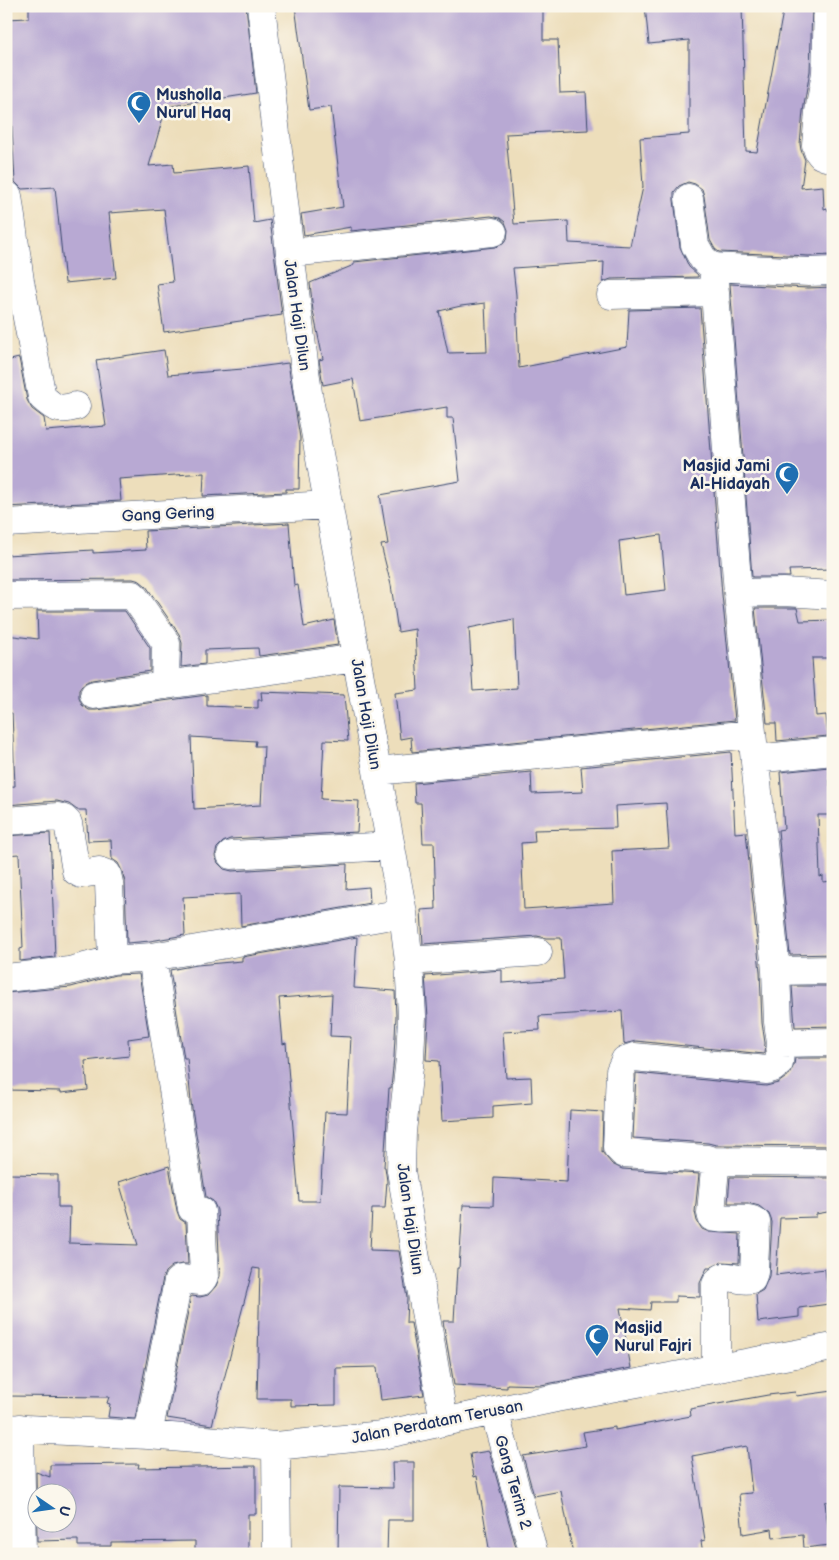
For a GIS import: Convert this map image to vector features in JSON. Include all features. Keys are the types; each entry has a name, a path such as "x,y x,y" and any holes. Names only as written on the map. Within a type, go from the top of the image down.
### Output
{"street":[{"name":"Jalan Haji Dilun","path":"261,6 308,393 403,914 409,961 412,1016 410,1058 402,1132 401,1171 444,1422"},
{"path":"828,6 826,73 819,112 816,145 822,155 833,157"},
{"path":"8,196 13,288 42,398 51,406 63,409 76,406"},
{"path":"689,198 695,245 714,280 738,594 776,971 778,1022 781,1043 778,1063 773,1068 767,1070 634,1057 625,1060 620,1071 617,1147 623,1153 707,1159 712,1161 833,1162"},
{"path":"290,253 493,232"},
{"path":"611,295 714,280 833,271"},
{"name":"Gang Gering","path":"6,523 329,505"},
{"path":"738,594 784,592 833,594"},
{"path":"6,596 133,595 166,643 165,685"},
{"path":"94,695 357,658"},
{"path":"378,771 753,746 833,751"},
{"path":"6,821 58,817 68,823 76,871 81,874 99,871 106,874 109,883 112,960"},
{"path":"231,855 271,851 391,846"},
{"path":"6,978 69,971 112,960 152,957 403,914"},
{"path":"409,961 538,952"},
{"path":"148,1435 178,1281 180,1279 201,1280 204,1277 201,1211 192,1209 152,957"},
{"path":"776,971 833,970"},
{"path":"781,1043 833,1042"},
{"path":"712,1161 715,1168 712,1217 719,1220 749,1219 756,1222 754,1272 752,1279 746,1281 723,1276 719,1278 716,1284 716,1369"},
{"name":"Jalan Perdatam Terusan","path":"13,1428 148,1435 276,1446 382,1435 494,1411 833,1347"},
{"name":"Gang Terim 2","path":"494,1411 534,1554"},
{"path":"13,1428 22,1554"},
{"path":"276,1446 277,1554"}],"building":[{"path":"29,6 246,6 256,93 166,107 149,166 173,164 174,173 249,166 254,223 270,220 282,315 164,332 157,284 173,282 164,209 109,213 116,278 65,283 55,187 22,189 15,182 6,19 29,18"},
{"path":"295,6 543,6 543,40 558,40 560,93 586,92 588,130 506,134 514,224 568,221 569,243 630,246 643,187 640,138 689,134 689,40 649,44 645,6 742,6 746,151 757,152 784,6 812,6 810,71 803,111 800,144 805,160 801,188 823,186 824,209 827,208 828,211 833,210 833,255 809,256 719,252 710,240 702,189 688,182 679,186 674,192 674,200 680,247 689,267 698,277 611,279 603,282 604,262 513,268 519,368 627,347 629,310 700,308 722,595 735,720 412,752 411,737 400,739 395,693 418,690 415,629 398,632 391,585 381,545 388,544 380,495 460,481 453,418 447,418 447,407 360,421 353,379 323,385 319,360 323,359 313,311 310,283 354,265 354,262 495,247 503,244 507,239 508,230 505,222 500,218 491,216 351,231 351,227 304,235 301,214 343,207 331,107 309,110","holes":["485,303 487,352 448,353 439,311","661,535 666,590 624,595 619,541","514,619 517,688 473,691 469,628"]},
{"path":"730,284 808,288 832,287 828,363 831,363 829,401 832,401 833,569 789,570 790,577 752,577"},
{"path":"164,350 168,375 288,363 300,438 299,489 286,489 286,492 203,496 204,473 119,479 121,501 6,507 6,361 19,358 27,400 32,409 44,418 46,431 106,426 96,360"},
{"path":"289,523 294,586 298,585 304,627 334,620 338,645 259,656 258,648 205,650 205,664 181,667 182,643 179,634 146,586 140,581 133,579 6,580 6,555 93,550 93,553 146,550 145,531"},
{"path":"755,608 797,608 800,621 833,620 833,658 812,658 816,716 826,715 828,736 777,741 776,723 767,723"},
{"path":"37,611 125,611 150,648 150,671 92,680 84,683 79,690 79,698 82,705 89,710 207,695 207,706 258,708 258,700 262,700 261,692 344,695 348,741 324,740 321,799 359,801 357,832 230,839 223,842 217,848 215,856 218,863 224,869 232,871 347,864 346,889 369,887 370,903 241,926 240,894 183,897 185,935 127,943 125,882 122,871 118,863 112,859 111,840 88,841 86,810 77,810 69,804 57,801 6,805 6,787 15,786 12,713 6,713 6,635 38,639","holes":["191,737 256,741 255,746 264,746 261,805 194,809"]},
{"path":"731,752 735,833 746,832 760,972 762,1023 765,1043 764,1054 636,1041 624,1044 622,1011 539,1016 540,1030 503,1032 506,1078 531,1077 532,1103 493,1106 493,1118 442,1121 439,1061 426,1060 428,1017 425,976 502,970 502,983 564,979 561,938 537,936 423,944 421,910 436,909 434,843 423,843 421,803 415,803 414,783 531,772 532,794 583,792 581,767","holes":["666,803 669,848 612,851 614,903 524,909 521,843 535,842 534,830 616,828 615,806"]},
{"path":"829,767 830,786 833,786 833,815 818,815 820,877 823,876 823,882 833,881 833,954 790,955 778,830 784,829 780,772"},
{"path":"50,833 55,957 20,961 20,949 23,948 19,854 6,855 6,836"},
{"path":"357,937 354,988 395,991 394,1057 391,1088 389,1088 384,1167 387,1181 385,1208 372,1208 370,1250 399,1251 407,1298 406,1323 411,1323 424,1395 381,1400 377,1367 336,1368 336,1405 291,1406 291,1399 257,1399 260,1269 253,1268 212,1425 167,1418 191,1296 200,1297 208,1295 216,1286 220,1276 217,1210 213,1201 206,1197 191,1102 187,1058 184,1058 170,970 197,965 242,961 242,957","holes":["332,994 330,1036 351,1037 347,1113 325,1112 320,1201 299,1201 286,1043 283,1044 279,998"]},
{"path":"139,974 149,1036 128,1039 129,1056 85,1061 88,1090 61,1093 61,1091 6,1090 6,993 71,987 115,975"},
{"path":"792,986 833,986 833,1026 795,1027"},
{"path":"795,1058 833,1058 833,1146 716,1145 633,1138 636,1073 766,1086 778,1083 789,1075"},
{"path":"570,1110 603,1112 602,1152 612,1164 622,1169 699,1174 695,1212 697,1221 702,1229 709,1232 740,1234 739,1263 722,1262 707,1268 700,1283 700,1297 676,1296 676,1302 651,1302 650,1310 620,1308 631,1368 541,1385 507,1384 507,1388 454,1385 443,1321 454,1321 463,1205 493,1206 494,1178 567,1182"},
{"path":"169,1166 177,1211 180,1219 186,1223 188,1264 172,1266 165,1272 135,1419 108,1417 110,1404 107,1403 109,1397 6,1396 6,1219 8,1219 9,1174 58,1175 58,1207 70,1207 69,1243 138,1245 119,1182"},
{"path":"730,1177 833,1178 833,1211 816,1214 816,1217 780,1218 776,1275 825,1269 829,1304 799,1308 799,1317 758,1322 756,1294 763,1290 769,1276 772,1222 769,1214 759,1206 748,1203 728,1203"},
{"path":"833,1391 833,1501 825,1502 830,1545 804,1548 803,1535 773,1538 772,1529 743,1534 739,1494 752,1493 747,1446 692,1456 705,1540 701,1541 703,1554 573,1554 561,1491 534,1496 523,1456 586,1446 583,1432 615,1427 615,1430 691,1416 690,1409 768,1395 795,1392 796,1396"},
{"path":"489,1451 518,1554 490,1554 477,1476 474,1477 470,1454"},
{"path":"392,1462 414,1462 414,1520 388,1520 387,1554 338,1554 339,1487 393,1488"},
{"path":"139,1464 138,1468 256,1466 256,1514 248,1514 248,1554 195,1554 195,1541 111,1542 111,1546 78,1546 78,1540 37,1541 37,1532 78,1532 78,1482 36,1482 36,1472 50,1477 50,1465"}],"place":[{"name":"Musholla Nurul Haq","path":"139,124"},
{"name":"Masjid Jami Al-Hidayah","path":"787,495"},
{"name":"Masjid Nurul Fajri","path":"597,1357"}]}
